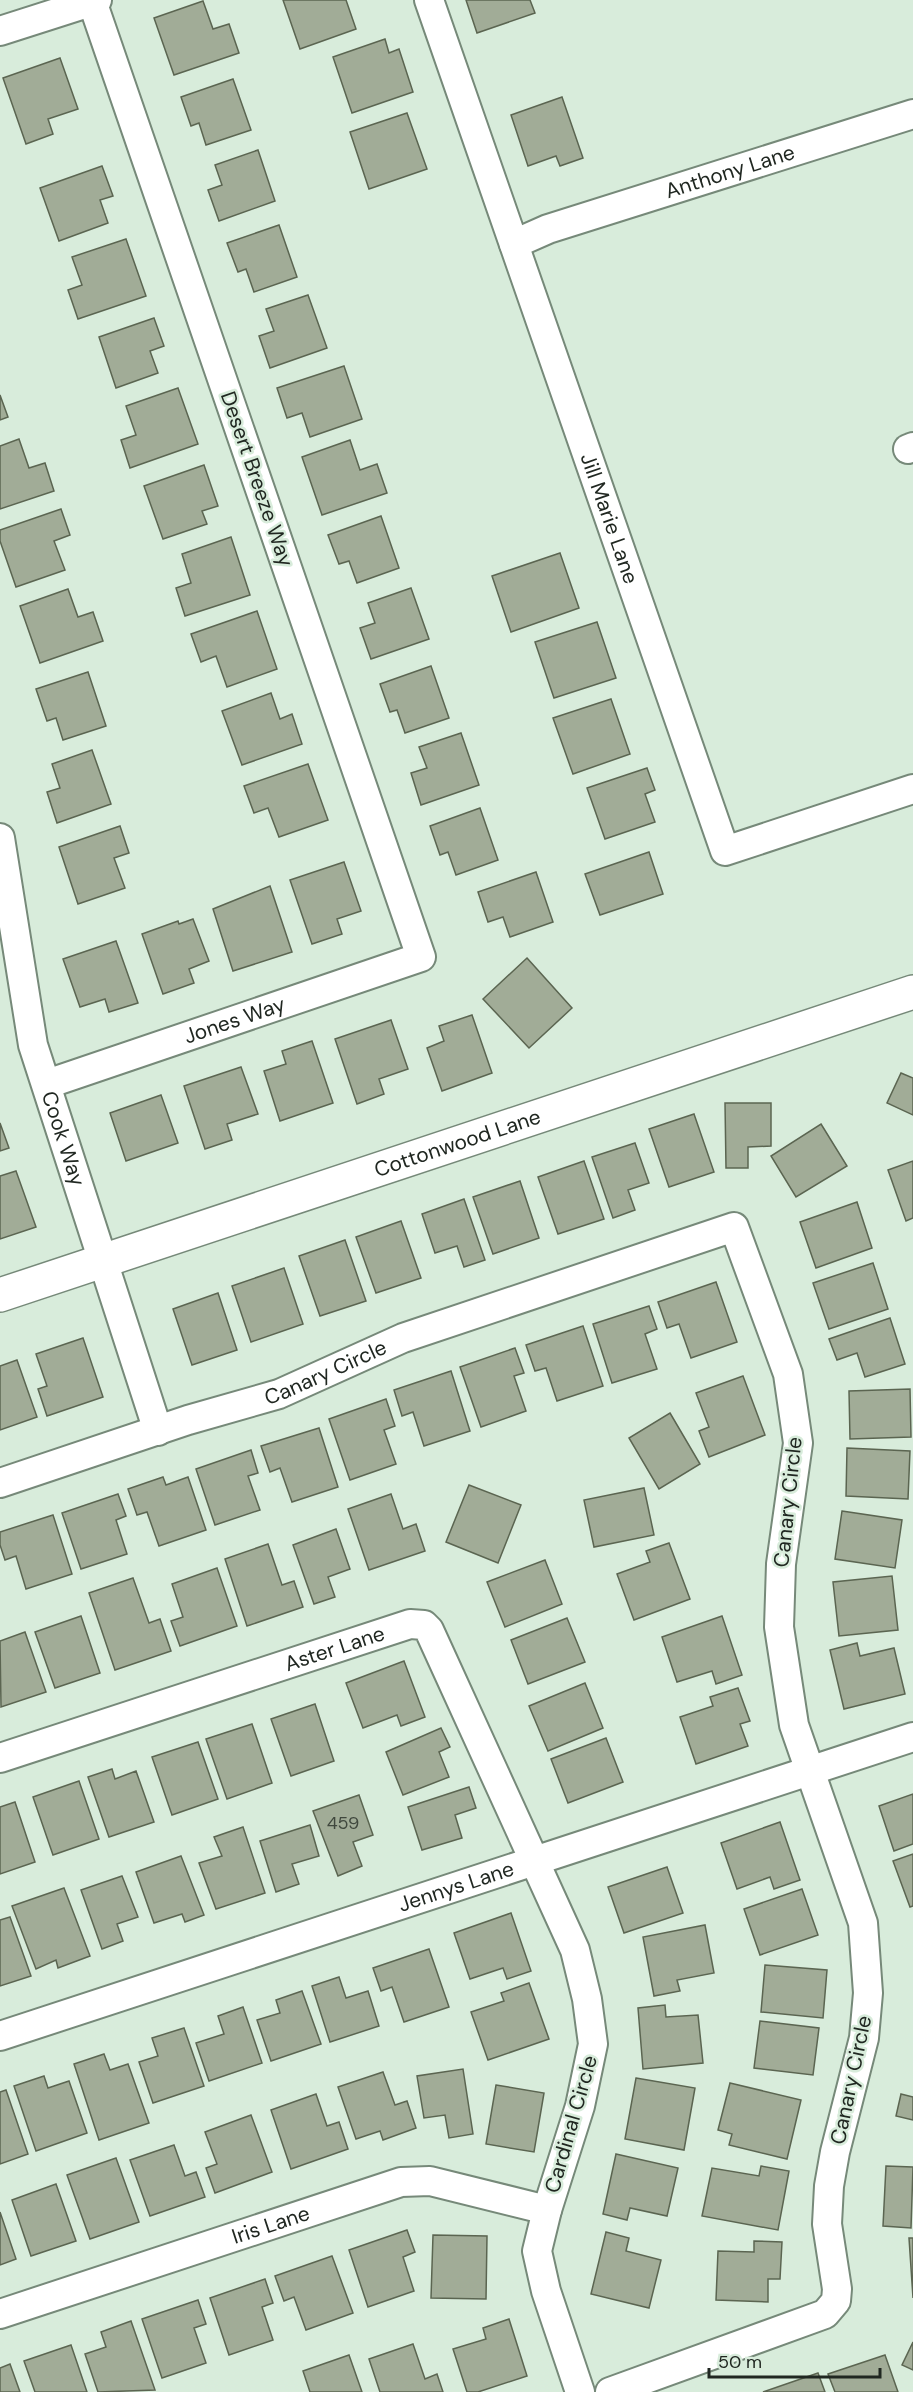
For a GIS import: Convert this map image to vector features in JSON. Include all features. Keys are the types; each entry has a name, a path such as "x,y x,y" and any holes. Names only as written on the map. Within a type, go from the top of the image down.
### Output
{"main road":[{"name":"Cottonwood Lane","path":"0,1295 913,992"}],"street":[{"name":"Jill Marie Lane","path":"429,0 725,851 913,789"},
{"path":"0,31 94,1"},
{"name":"Desert Breeze Way","path":"94,1 421,957"},
{"name":"Anthony Lane","path":"514,244 548,229 913,114"},
{"name":"Cook Way","path":"0,838 33,1045 101,1262 158,1431"},
{"name":"Jones Way","path":"47,1084 421,957"},
{"name":"Canary Circle","path":"0,1483 279,1394 403,1338 734,1227 788,1374 798,1443 781,1564 779,1627 794,1725 863,1923 868,1993 864,2038 835,2152 829,2186 827,2224 837,2289 836,2301 825,2314 610,2392"},
{"name":"Aster Lane","path":"0,1758 417,1623 424,1625 433,1635 534,1860"},
{"name":"Jennys Lane","path":"0,2036 913,1737"},
{"name":"Cardinal Circle","path":"534,1860 575,1950 587,1999 593,2044 580,2106 547,2210 537,2251 546,2291 580,2392"},
{"name":"Iris Lane","path":"0,2314 401,2182 430,2181 547,2210"}],"building":[{"path":"283,0 346,0 356,29 300,49"},
{"path":"466,0 530,0 535,13 477,33"},
{"path":"203,1 213,29 229,24 239,53 174,75 154,18"},
{"path":"385,39 389,53 399,49 413,92 352,113 333,57"},
{"path":"60,58 78,109 48,119 53,134 26,144 3,78"},
{"path":"233,79 251,130 206,145 199,123 191,126 181,97"},
{"path":"562,97 583,158 560,166 556,156 528,166 511,115"},
{"path":"407,113 427,169 369,189 350,132"},
{"path":"258,150 275,201 219,221 208,190 222,185 215,165"},
{"path":"102,166 113,196 100,200 108,223 59,241 40,188"},
{"path":"279,225 297,277 254,292 246,269 238,272 227,243"},
{"path":"126,239 146,296 78,319 68,290 82,285 72,257"},
{"path":"308,295 327,348 270,368 259,336 274,331 266,309"},
{"path":"154,318 164,346 150,351 158,373 116,388 99,337"},
{"path":"344,366 362,419 310,437 302,413 287,418 277,388"},
{"path":"178,388 198,444 130,468 121,440 136,435 126,406"},
{"path":"0,395 8,417 0,420"},
{"path":"19,439 29,468 45,463 54,491 0,509 0,446"},
{"path":"350,440 360,470 377,464 387,493 322,515 302,457"},
{"path":"204,465 218,506 202,511 207,524 163,539 144,486"},
{"path":"61,509 70,535 54,541 65,570 16,587 0,541 0,530"},
{"path":"381,516 399,568 357,583 349,561 339,564 328,535"},
{"path":"231,537 250,595 185,616 176,588 191,583 182,554"},
{"path":"560,553 579,608 511,632 492,576"},
{"path":"411,588 429,639 371,659 360,628 375,623 368,603"},
{"path":"68,589 78,617 93,612 103,641 40,663 20,606"},
{"path":"257,611 277,669 227,687 216,656 201,662 191,634"},
{"path":"597,622 616,678 554,698 535,642"},
{"path":"431,666 449,718 405,733 397,710 390,712 380,684"},
{"path":"88,672 106,726 63,740 56,718 47,721 36,689"},
{"path":"271,693 280,719 292,714 302,744 242,765 222,711"},
{"path":"611,699 630,754 573,774 553,718"},
{"path":"461,733 479,785 421,805 411,773 427,768 419,747"},
{"path":"92,750 111,804 57,823 47,792 60,788 52,764"},
{"path":"308,764 328,820 279,837 268,808 254,813 244,786"},
{"path":"647,768 655,790 645,794 655,822 605,839 587,788"},
{"path":"480,808 498,860 456,875 448,852 440,855 430,826"},
{"path":"120,826 129,853 114,858 125,888 78,904 59,847"},
{"path":"649,852 663,894 600,915 585,874"},
{"path":"344,862 361,911 337,919 342,934 312,944 290,880"},
{"path":"536,872 553,922 510,937 503,917 488,922 478,892"},
{"path":"270,886 292,952 233,971 213,909"},
{"path":"193,919 209,961 189,969 194,983 163,994 142,934 178,921 179,924"},
{"path":"116,941 138,1003 109,1012 105,999 80,1007 63,959"},
{"path":"527,958 572,1008 529,1048 483,999"},
{"path":"472,1015 492,1073 442,1091 427,1048 444,1041 439,1026"},
{"path":"391,1020 408,1069 379,1079 384,1094 357,1104 335,1039"},
{"path":"312,1041 333,1103 280,1121 264,1071 286,1064 282,1051"},
{"path":"241,1067 258,1114 227,1124 232,1140 205,1149 184,1086"},
{"path":"901,1073 913,1078 913,1115 887,1103"},
{"path":"161,1095 178,1143 126,1161 110,1113"},
{"path":"725,1103 771,1103 771,1146 748,1147 748,1168 726,1168"},
{"path":"694,1114 714,1172 669,1187 649,1129"},
{"path":"0,1123 9,1148 0,1151"},
{"path":"821,1124 847,1166 796,1197 771,1156"},
{"path":"635,1143 649,1183 628,1190 635,1210 613,1218 592,1157"},
{"path":"584,1161 604,1219 558,1234 538,1177"},
{"path":"913,1161 913,1218 906,1221 888,1170"},
{"path":"16,1171 36,1227 0,1239 0,1176"},
{"path":"520,1181 539,1238 493,1254 473,1197"},
{"path":"464,1199 485,1260 464,1267 457,1246 435,1253 422,1214"},
{"path":"857,1202 872,1248 816,1268 800,1222"},
{"path":"401,1221 421,1278 376,1293 356,1237"},
{"path":"345,1240 366,1301 320,1316 299,1256"},
{"path":"873,1263 888,1309 829,1329 813,1283"},
{"path":"284,1268 303,1324 251,1342 232,1286"},
{"path":"716,1282 737,1342 691,1358 679,1324 667,1328 658,1302"},
{"path":"218,1293 237,1350 192,1365 173,1309"},
{"path":"649,1306 657,1329 645,1334 657,1369 612,1383 593,1324"},
{"path":"890,1318 905,1364 865,1377 857,1353 837,1360 829,1339"},
{"path":"583,1326 603,1386 557,1401 546,1368 535,1371 526,1345"},
{"path":"83,1338 103,1397 47,1416 38,1389 47,1386 36,1354"},
{"path":"515,1348 524,1373 514,1376 526,1411 481,1427 460,1367"},
{"path":"17,1360 37,1417 0,1430 0,1366"},
{"path":"451,1371 470,1431 424,1446 413,1412 402,1416 394,1390"},
{"path":"743,1376 765,1435 709,1457 699,1431 709,1427 696,1393"},
{"path":"910,1389 911,1437 850,1439 849,1391"},
{"path":"386,1399 395,1426 384,1430 396,1464 350,1480 329,1419"},
{"path":"670,1413 700,1464 659,1489 629,1438"},
{"path":"319,1428 338,1487 292,1502 280,1468 270,1472 261,1446"},
{"path":"847,1448 910,1451 908,1499 846,1496"},
{"path":"251,1450 258,1473 248,1476 260,1510 215,1525 196,1469"},
{"path":"163,1477 166,1485 188,1477 206,1530 159,1546 147,1512 137,1515 128,1489"},
{"path":"469,1485 521,1505 498,1563 446,1542"},
{"path":"644,1488 654,1535 594,1547 584,1500"},
{"path":"118,1494 126,1516 116,1520 127,1554 81,1569 62,1513"},
{"path":"391,1494 403,1529 416,1524 425,1551 369,1570 348,1509"},
{"path":"842,1511 902,1520 895,1568 835,1559"},
{"path":"53,1515 72,1574 26,1589 16,1556 5,1560 0,1545 0,1532"},
{"path":"336,1529 350,1569 328,1577 335,1597 314,1604 293,1545"},
{"path":"669,1543 690,1599 634,1620 617,1574 650,1562 646,1551"},
{"path":"268,1544 282,1585 294,1581 303,1607 247,1626 225,1559"},
{"path":"545,1560 562,1604 505,1627 487,1582"},
{"path":"217,1568 237,1626 180,1646 171,1621 183,1617 172,1584"},
{"path":"892,1576 898,1630 839,1636 833,1582"},
{"path":"133,1578 149,1623 160,1619 171,1651 115,1670 89,1593"},
{"path":"81,1616 100,1673 55,1688 35,1632"},
{"path":"722,1616 742,1675 716,1684 712,1671 677,1682 662,1637"},
{"path":"567,1618 585,1662 528,1684 511,1640"},
{"path":"25,1632 46,1692 1,1707 0,1641"},
{"path":"857,1643 860,1656 894,1648 905,1694 844,1709 830,1650"},
{"path":"404,1661 425,1717 401,1726 397,1715 363,1728 346,1683"},
{"path":"585,1683 603,1728 548,1751 529,1706"},
{"path":"738,1688 750,1721 740,1724 748,1746 696,1764 680,1717 713,1706 710,1697"},
{"path":"315,1704 334,1761 291,1776 271,1719"},
{"path":"252,1724 272,1783 227,1799 206,1739"},
{"path":"441,1728 450,1747 439,1752 449,1777 403,1795 386,1752"},
{"path":"606,1738 623,1782 568,1803 551,1759"},
{"path":"198,1742 218,1799 172,1815 152,1757"},
{"path":"112,1769 115,1779 136,1771 154,1822 109,1837 88,1777"},
{"path":"79,1781 99,1839 53,1855 33,1797"},
{"path":"469,1787 476,1808 455,1815 462,1838 422,1850 408,1807"},
{"path":"913,1794 913,1844 894,1851 879,1806"},
{"path":"359,1795 373,1835 353,1842 362,1866 338,1876 313,1811"},
{"path":"15,1802 35,1862 0,1874 0,1807"},
{"path":"780,1822 800,1880 774,1889 770,1877 737,1889 721,1843"},
{"path":"310,1825 319,1856 292,1864 299,1884 276,1892 260,1841"},
{"path":"243,1827 265,1893 216,1909 199,1863 222,1856 214,1837"},
{"path":"913,1854 913,1906 910,1907 893,1861"},
{"path":"181,1856 204,1915 185,1922 182,1914 154,1923 136,1872"},
{"path":"667,1867 683,1913 624,1933 608,1887"},
{"path":"122,1876 138,1917 117,1924 123,1941 102,1949 81,1890"},
{"path":"64,1888 90,1956 58,1968 56,1960 36,1969 12,1906"},
{"path":"802,1889 818,1935 760,1955 744,1909"},
{"path":"511,1913 531,1971 507,1979 503,1968 470,1979 454,1933"},
{"path":"10,1917 31,1976 0,1986 0,1920"},
{"path":"705,1925 714,1973 677,1980 680,1991 654,1996 643,1937"},
{"path":"429,1949 449,2007 404,2022 392,1987 381,1991 373,1968"},
{"path":"765,1965 827,1970 823,2018 761,2012"},
{"path":"339,1977 346,1998 368,1991 379,2026 330,2042 312,1986"},
{"path":"529,1983 549,2039 488,2060 471,2012 504,2001 501,1993"},
{"path":"302,1991 321,2044 271,2061 257,2020 280,2013 276,2000"},
{"path":"665,2005 666,2017 698,2015 703,2063 643,2069 638,2008"},
{"path":"243,2007 262,2063 209,2081 196,2043 224,2034 218,2016"},
{"path":"760,2021 819,2028 813,2075 754,2068"},
{"path":"184,2028 204,2086 153,2103 139,2062 158,2056 152,2038"},
{"path":"104,2054 110,2070 128,2064 149,2123 99,2140 74,2064"},
{"path":"463,2069 473,2134 449,2138 445,2115 424,2118 417,2076"},
{"path":"383,2072 395,2105 407,2101 416,2128 383,2140 380,2131 356,2139 338,2087"},
{"path":"44,2076 48,2088 69,2081 87,2133 36,2151 14,2086"},
{"path":"636,2078 695,2088 684,2150 625,2139"},
{"path":"730,2083 801,2100 787,2159 729,2145 732,2134 718,2130"},
{"path":"496,2085 544,2093 534,2152 486,2144"},
{"path":"6,2090 28,2154 0,2164 0,2092"},
{"path":"316,2094 327,2126 339,2122 348,2149 291,2169 271,2110"},
{"path":"901,2094 913,2097 913,2120 896,2116"},
{"path":"251,2115 272,2172 215,2193 206,2168 217,2164 205,2132"},
{"path":"174,2145 185,2176 196,2172 205,2197 150,2216 130,2160"},
{"path":"616,2154 678,2168 667,2216 630,2208 627,2220 603,2214"},
{"path":"116,2158 139,2222 90,2239 67,2175"},
{"path":"761,2166 789,2171 778,2230 702,2216 712,2168 759,2176"},
{"path":"886,2166 913,2167 911,2228 883,2226"},
{"path":"56,2184 76,2241 31,2256 12,2200"},
{"path":"0,2212 16,2259 0,2265"},
{"path":"407,2230 415,2252 403,2257 414,2291 368,2307 349,2250"},
{"path":"606,2232 629,2238 626,2251 661,2260 649,2308 591,2294"},
{"path":"433,2235 487,2236 486,2299 431,2298"},
{"path":"909,2238 913,2238 913,2298"},
{"path":"754,2241 782,2242 780,2279 768,2279 768,2302 716,2300 718,2251 754,2252"},
{"path":"332,2256 353,2313 306,2330 294,2297 284,2301 275,2276"},
{"path":"265,2279 273,2303 262,2307 273,2340 229,2355 210,2298"},
{"path":"198,2300 206,2324 194,2328 206,2363 162,2378 142,2319"},
{"path":"509,2319 527,2376 478,2392 467,2392 453,2349 486,2339 483,2328"},
{"path":"131,2321 155,2390 98,2392 85,2354 106,2347 101,2332"},
{"path":"913,2342 913,2370 902,2365"},
{"path":"413,2344 425,2379 437,2374 443,2392 380,2392 369,2359"},
{"path":"71,2345 87,2392 35,2392 24,2361"},
{"path":"349,2355 362,2392 310,2392 303,2371"},
{"path":"885,2355 898,2392 835,2392 828,2374"},
{"path":"10,2364 20,2392 0,2392 0,2368"},
{"path":"818,2373 825,2392 763,2392"}]}
